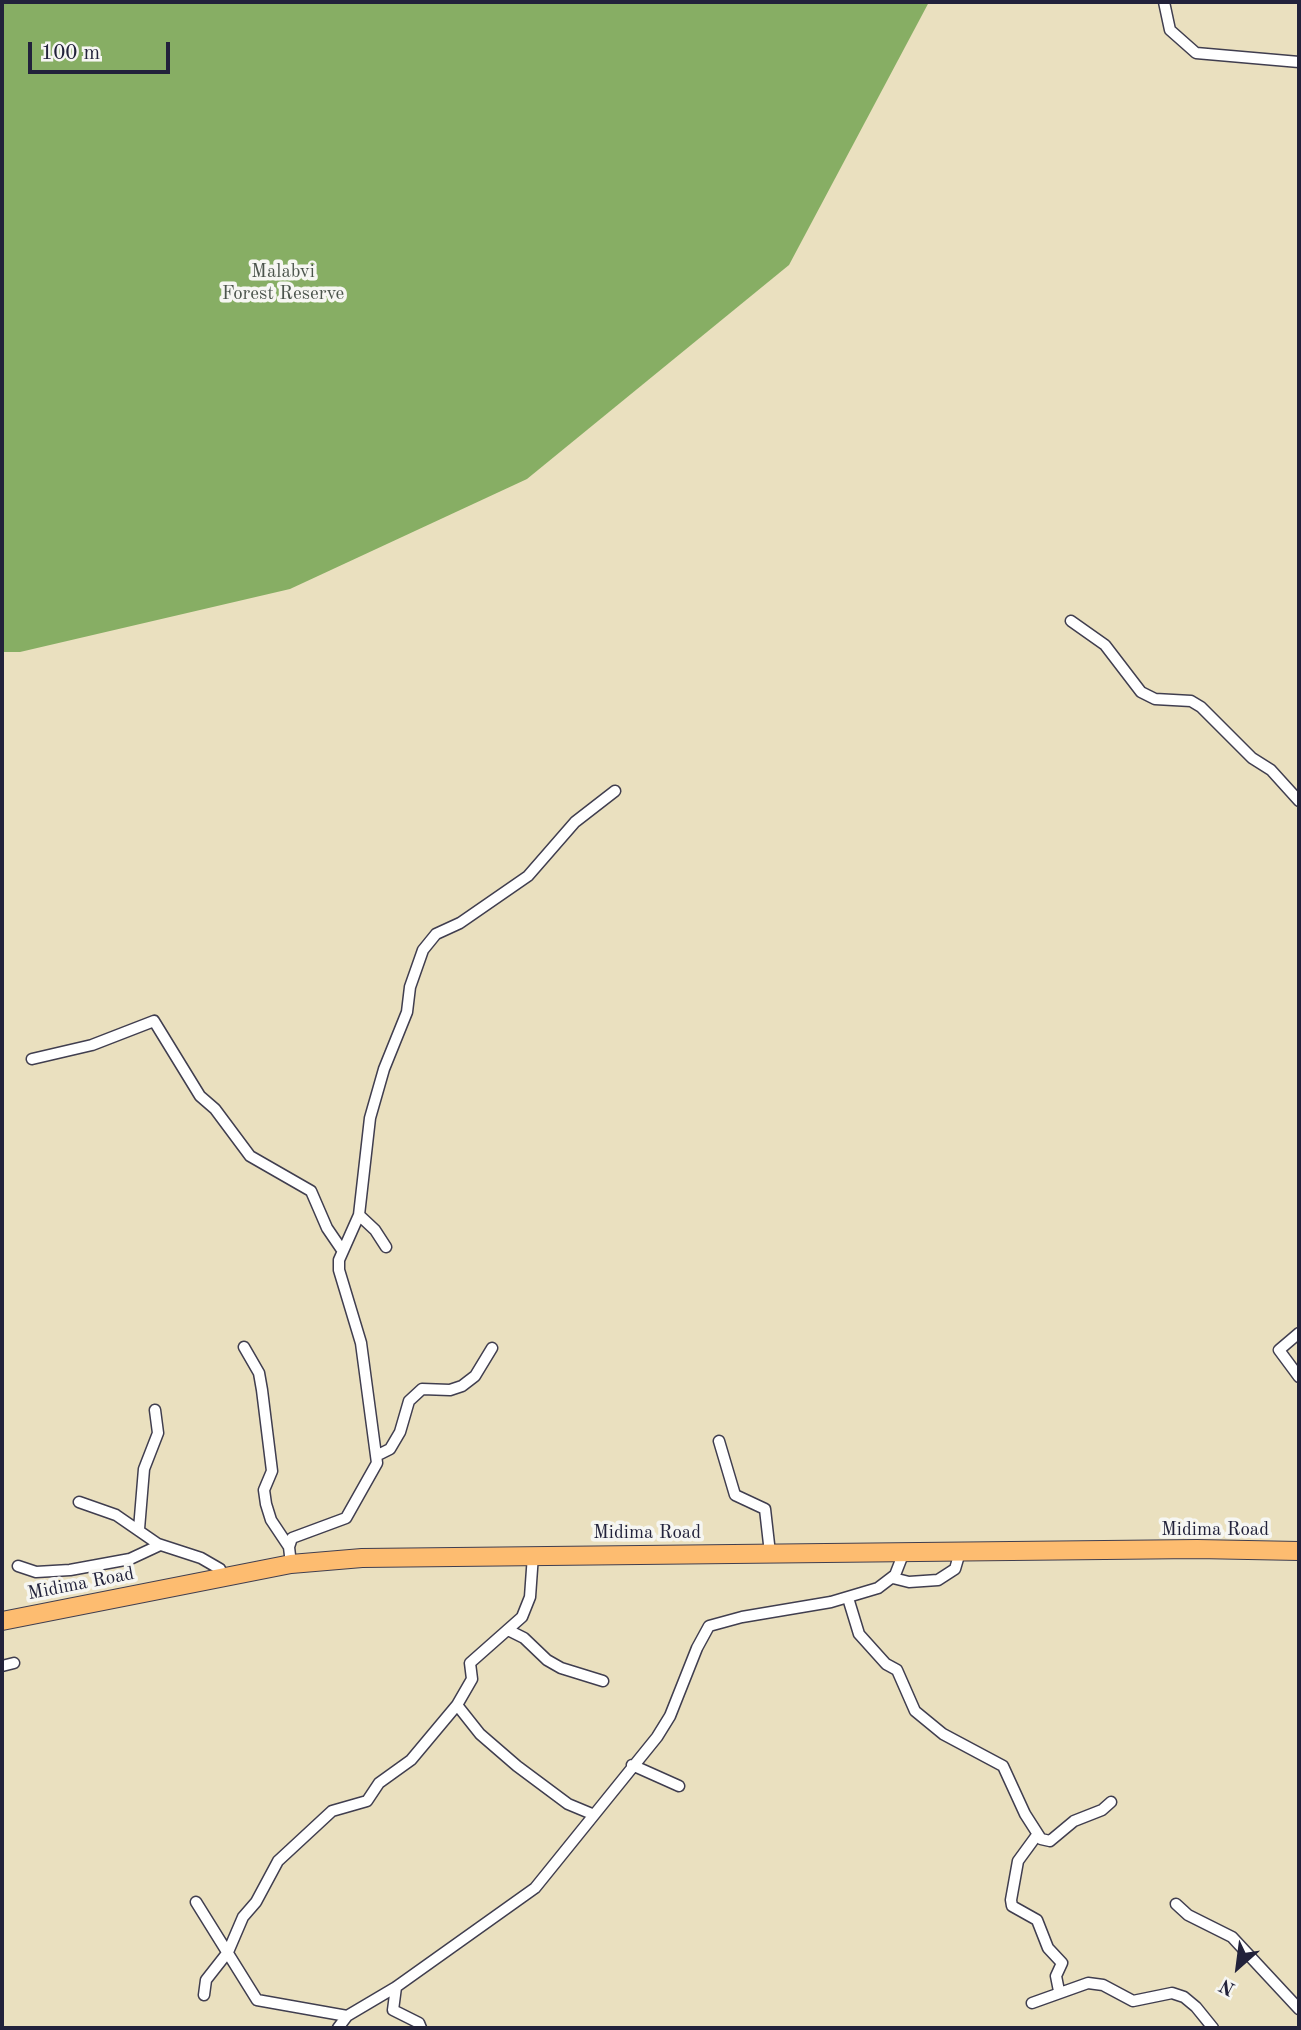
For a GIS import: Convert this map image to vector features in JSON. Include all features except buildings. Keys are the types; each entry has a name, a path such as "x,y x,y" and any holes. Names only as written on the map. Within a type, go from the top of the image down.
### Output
{"main road":[{"name":"Midima Road","path":"2,1621 224,1579 290,1555 362,1558 1197,1549 1299,1552"}],"street":[{"path":"1164,2 1170,30 1196,53 1299,62"},
{"path":"1071,621 1105,645 1140,692 1155,699 1191,701 1201,707 1252,758 1271,770 1299,801"},
{"path":"290,1555 298,1534 335,1523 351,1513 378,1455 361,1343 339,1270 342,1250 359,1215 370,1118 384,1069 407,1012 412,979 428,940 472,916 528,876 575,822 615,790"},
{"path":"32,1059 92,1045 154,1021 200,1096 222,1117 250,1156 263,1167 299,1182 311,1191 327,1228 342,1250"},
{"path":"359,1215 386,1247"},
{"path":"1299,1333 1279,1350 1299,1377"},
{"path":"244,1347 259,1373 262,1390 272,1471 264,1490 266,1504 271,1520 290,1555"},
{"path":"378,1455 390,1449 400,1432 409,1401 422,1389 450,1391 462,1386 475,1376 492,1348"},
{"path":"139,1529 143,1476 158,1433 155,1410"},
{"path":"719,1441 736,1495 765,1509 770,1553"},
{"path":"79,1502 107,1511 139,1529 160,1545 201,1559 220,1569 224,1579"},
{"path":"18,1566 36,1572 70,1570 130,1559 160,1545"},
{"path":"338,2028 347,2016 396,1987 535,1888 670,1716 697,1648 709,1626 742,1616 848,1598 878,1588 893,1577 904,1552"},
{"path":"893,1577 920,1582 938,1580 956,1569 960,1552"},
{"path":"204,1994 210,1973 228,1952 243,1917 256,1902 278,1861 332,1811 367,1801 379,1783 411,1760 457,1705 472,1679 470,1663 522,1617 530,1597 533,1555"},
{"path":"848,1598 859,1634 886,1664 897,1670 915,1711 952,1740 1003,1766 1037,1835 1050,1841 1074,1821 1102,1810 1111,1802"},
{"path":"508,1630 524,1638 547,1660 561,1668 603,1681"},
{"path":"2,1666 14,1663"},
{"path":"457,1705 480,1734 510,1760 563,1800 592,1814"},
{"path":"632,1765 679,1786"},
{"path":"1037,1835 1018,1861 1011,1899 1012,1906 1037,1920 1048,1948 1062,1963 1056,1976 1059,1992"},
{"path":"196,1902 257,2000 347,2016"},
{"path":"1176,1905 1188,1915 1232,1937 1299,2009"},
{"path":"1032,2003 1059,1992 1096,1983 1133,2000 1172,1993 1184,1997 1196,2007 1213,2028"},
{"path":"396,1987 393,2010 419,2023 421,2028"}],"green space":[{"name":"Malabvi Forest Reserve","path":"2,2 929,2 789,265 527,479 290,589 20,652 2,652"}]}
